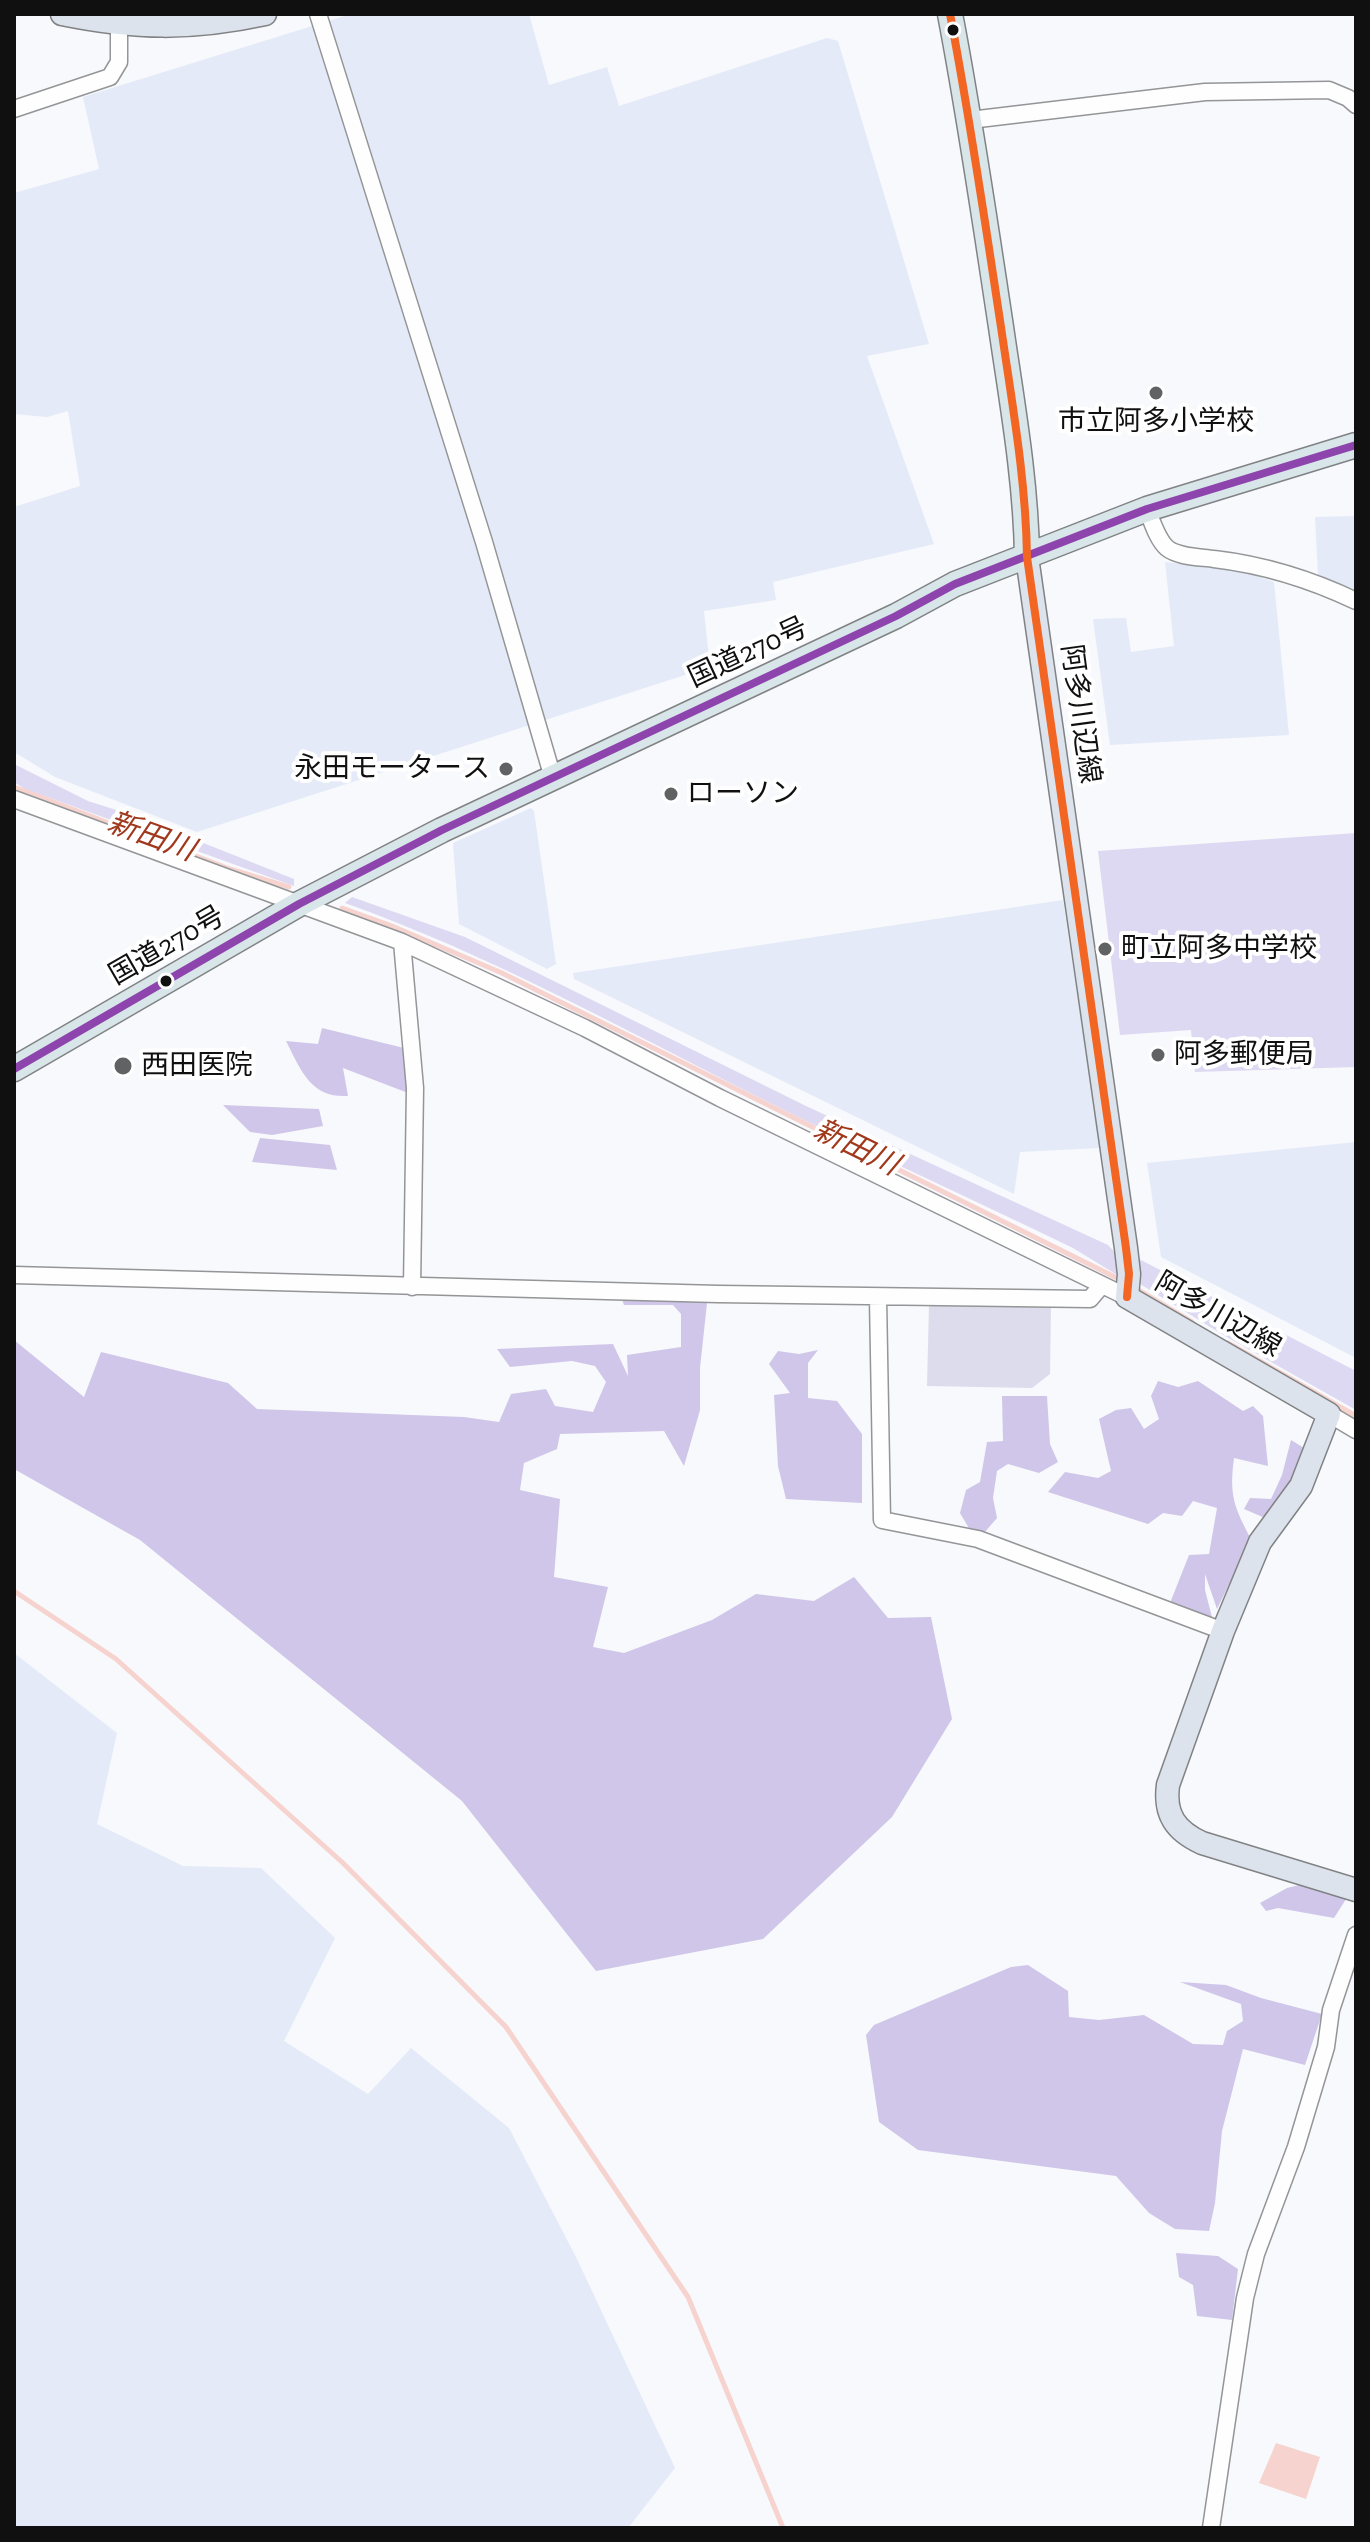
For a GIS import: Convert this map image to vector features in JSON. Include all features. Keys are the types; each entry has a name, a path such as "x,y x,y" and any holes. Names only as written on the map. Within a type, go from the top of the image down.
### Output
{"highway":[{"path":"950,14 970,120 1018,449 1026,514 1027,557"},
{"name":"国道270号","path":"14,1069 299,904 442,830 896,616 955,584 1147,509 1356,445"}],"main road":[{"path":"62,14 119,24 197,26 265,14"},
{"name":"阿多川辺線","path":"1027,557 1128,1289 1329,1414"},
{"path":"1329,1414 1301,1486 1260,1542 1223,1631 1168,1785 1167,1809 1173,1822 1191,1838 1202,1843 1356,1890"}],"street":[{"path":"318,14 484,542 553,778"},
{"path":"14,109 110,77 119,62 119,24"},
{"path":"970,120 1205,92 1329,90 1356,105"},
{"path":"1147,509 1161,542 1169,550 1289,573 1356,601"},
{"path":"14,799 402,942 585,1028 1102,1285 1128,1289"},
{"path":"402,942 415,1088 412,1287"},
{"path":"14,1275 878,1298 1090,1299 1102,1285"},
{"path":"878,1298 882,1520 978,1539 1223,1631"},
{"path":"1329,1414 1356,1430"},
{"path":"1211,2528 1245,2298 1256,2254 1296,2147 1326,2047 1331,2010 1356,1935"}],"shaded area":[{"path":"351,14 529,14 549,85 607,67 619,106 827,38 838,41 929,344 867,356 934,544 773,582 776,600 704,611 710,667 197,832 55,777 14,752 14,507 80,486 68,411 47,417 14,414 14,193 99,169 83,97"},
{"path":"1356,516 1356,594 1318,576 1315,517"},
{"path":"1165,562 1245,572 1274,582 1289,735 1110,745 1093,619 1126,618 1131,652 1174,646"},
{"path":"14,764 88,801 138,817 294,879 294,886 25,789 14,782"},
{"path":"531,808 534,811 556,964 547,969 459,924 453,843"},
{"path":"1356,833 1356,1067 1195,1072 1191,1030 1120,1035 1098,851"},
{"path":"352,897 465,937 806,1106 1108,1245 1119,1257 1119,1273 1117,1275 1073,1248 795,1116 502,969 345,903"},
{"path":"1063,900 1100,1148 1020,1152 1014,1194 574,979 573,973"},
{"path":"322,1028 404,1048 408,1093 343,1068 348,1096 324,1092 316,1087 302,1072 286,1041 318,1044"},
{"path":"223,1105 319,1109 323,1126 272,1135 250,1132"},
{"path":"260,1138 330,1145 337,1170 252,1162"},
{"path":"1356,1142 1356,1358 1161,1257 1147,1163"},
{"path":"1137,1258 1356,1371 1356,1410 1140,1284"},
{"path":"621,1297 707,1303 700,1368 700,1410 684,1466 664,1431 560,1434 557,1449 524,1463 520,1490 560,1499 554,1577 608,1587 593,1647 624,1653 712,1620 756,1594 814,1601 854,1577 888,1618 931,1617 952,1719 892,1817 763,1939 596,1971 462,1801 140,1540 14,1469 14,1340 84,1397 101,1352 228,1383 257,1409 464,1417 499,1422 511,1394 546,1389 555,1406 593,1412 606,1382 595,1366 572,1361 510,1367 497,1349 613,1344 628,1376 627,1355 681,1347 681,1314 673,1305 624,1305"},
{"path":"929,1305 1051,1306 1050,1374 1032,1388 927,1386"},
{"path":"818,1350 808,1363 808,1398 837,1401 862,1434 862,1503 786,1499 778,1466 774,1395 790,1393 769,1364 778,1351 799,1354"},
{"path":"1158,1381 1178,1387 1198,1381 1243,1411 1253,1406 1263,1416 1268,1466 1234,1458 1234,1500 1251,1539 1217,1609 1205,1574 1205,1590 1213,1621 1170,1603 1189,1555 1209,1554 1217,1508 1193,1501 1182,1516 1163,1513 1148,1524 1048,1492 1065,1472 1098,1478 1111,1471 1099,1419 1116,1410 1131,1408 1144,1429 1159,1419 1151,1396"},
{"path":"1002,1396 1047,1396 1050,1444 1058,1462 1039,1473 1008,1464 997,1471 993,1498 997,1518 984,1533 970,1530 960,1513 966,1490 980,1482 987,1442 1003,1441"},
{"path":"1291,1440 1309,1451 1295,1485 1265,1518 1244,1509 1250,1498 1271,1499 1282,1475"},
{"path":"14,1653 117,1733 97,1824 183,1866 261,1868 335,1938 284,2041 368,2094 411,2048 509,2128 577,2259 675,2468 628,2528 14,2528"},
{"path":"1303,1884 1348,1896 1334,1918 1278,1908 1266,1911 1260,1903 1287,1888"},
{"path":"1028,1965 1068,1991 1069,2017 1099,2020 1144,2015 1193,2044 1223,2045 1227,2031 1243,2021 1241,2004 1180,1982 1226,1985 1322,2014 1305,2065 1243,2049 1222,2131 1209,2231 1175,2229 1149,2213 1116,2176 918,2150 879,2122 866,2035 874,2025 1011,1967"},
{"path":"1176,2253 1218,2256 1238,2269 1232,2320 1197,2316 1193,2285 1179,2277"},
{"path":"1276,2443 1320,2457 1306,2499 1259,2483"}],"waterway":[{"name":"新田川","path":"14,787 230,869 289,887"},
{"name":"新田川","path":"342,908 502,973 1123,1281"},
{"name":"新田川","path":"1135,1288 1192,1322"},
{"name":"新田川","path":"1228,1343 1356,1416"},
{"path":"14,1591 116,1659 343,1863 506,2027 688,2297 783,2528"}],"transit line":[{"path":"950,14 1014,413 1027,557 1126,1248 1129,1274 1127,1297"},
{"path":"14,1069 299,904 442,830 896,616 955,584 1147,509 1356,445"}],"place":[{"name":"市立阿多小学校","path":"1156,393"},
{"name":"永田モータース","path":"506,769"},
{"name":"ローソン","path":"671,794"},
{"name":"町立阿多中学校","path":"1105,949"},
{"name":"阿多郵便局","path":"1158,1055"},
{"name":"西田医院","path":"123,1066"}]}
